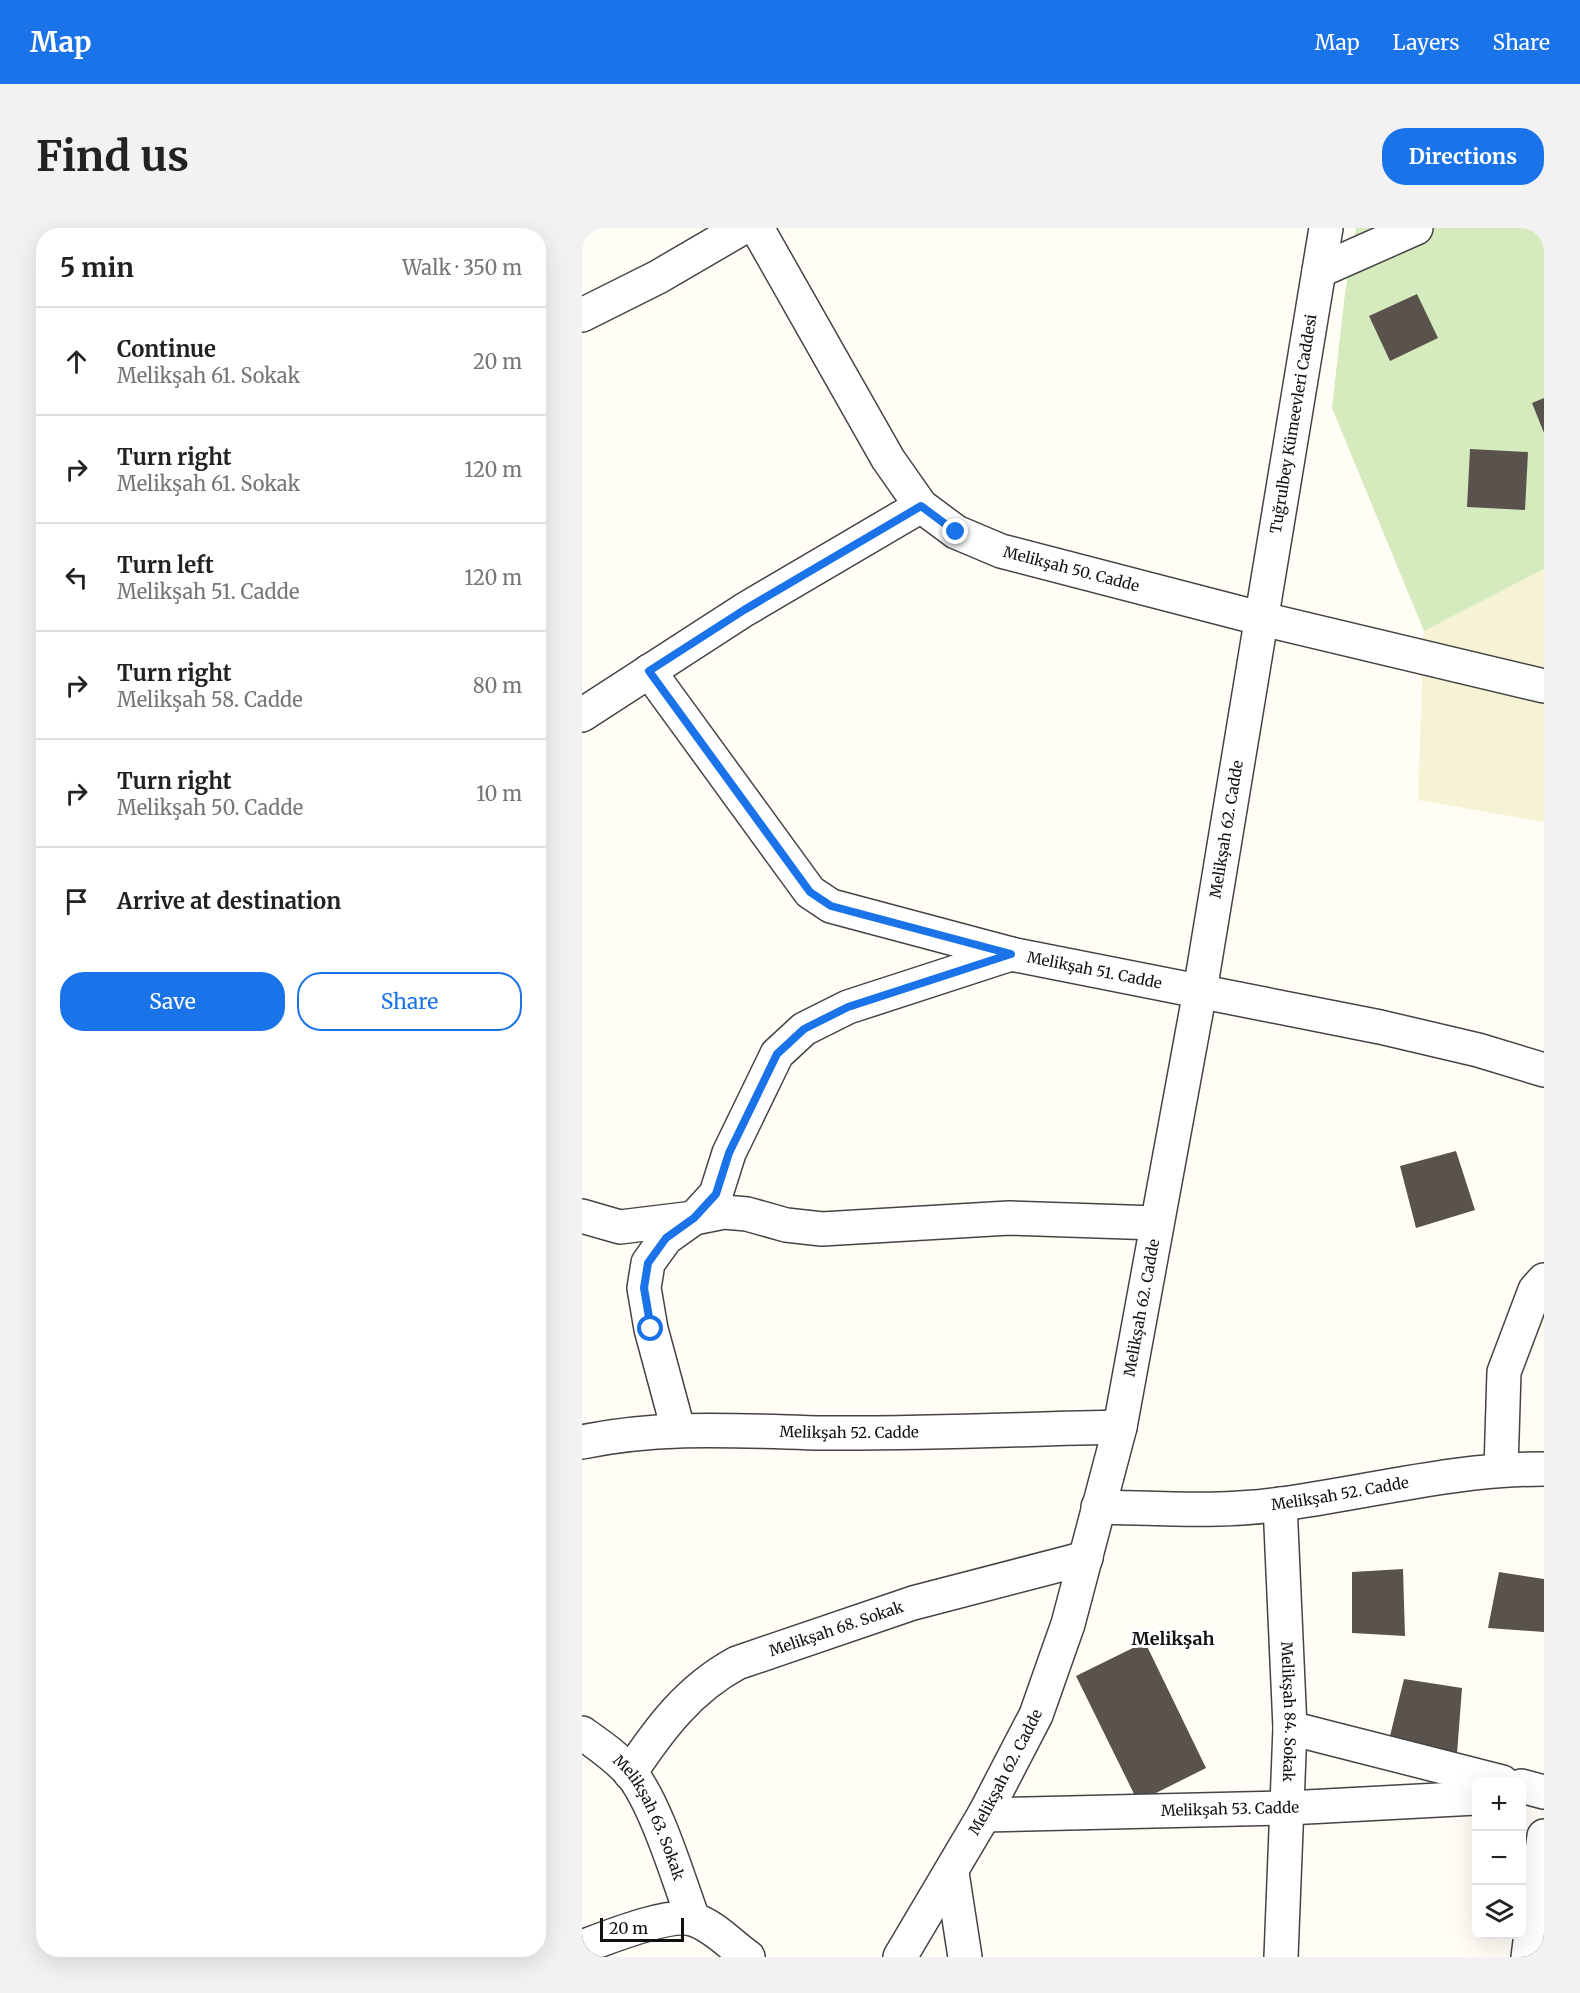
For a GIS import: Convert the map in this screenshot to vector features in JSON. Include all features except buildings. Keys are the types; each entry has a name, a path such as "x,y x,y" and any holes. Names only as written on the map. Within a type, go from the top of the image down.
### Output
{"street":[{"path":"582,315 658,277 742,228"},
{"name":"Melikşah 50. Cadde","path":"757,228 888,459 921,506 956,532 1001,550 1263,619 1544,686"},
{"name":"Tuğrulbey Kümeevleri Caddesi","path":"1263,619 1326,228"},
{"path":"1319,271 1416,228"},
{"path":"582,715 744,610 921,506"},
{"name":"Melikşah 62. Cadde","path":"900,1957 984,1815 1036,1714 1068,1624 1086,1558 1120,1427 1200,991 1263,619"},
{"name":"Melikşah 51. Cadde","path":"649,671 810,892 831,906 1011,954 1390,1030 1478,1050 1544,1070"},
{"path":"678,1429 651,1329 644,1288 648,1263 666,1238 694,1218 716,1194 729,1153 777,1054 804,1029 848,1007 1011,954"},
{"path":"582,1216 620,1227 724,1212 786,1226 822,1229 1009,1218 1157,1223"},
{"path":"1501,1469 1504,1372 1535,1290 1544,1280"},
{"name":"Melikşah 52. Cadde","path":"582,1442 640,1432 678,1429 825,1433 1120,1427"},
{"name":"Melikşah 52. Cadde","path":"1098,1507 1213,1508 1280,1504 1394,1483 1501,1469 1544,1469"},
{"name":"Melikşah 84. Sokak","path":"1280,1504 1290,1728 1281,1957"},
{"name":"Melikşah 68. Sokak","path":"630,1773 676,1709 713,1676 738,1663 913,1603 1086,1558"},
{"path":"1290,1728 1482,1777"},
{"name":"Melikşah 63. Sokak","path":"582,1733 605,1749 630,1773 665,1844 693,1919"},
{"path":"1526,1788 1544,1793"},
{"path":"1526,1795 1544,1793"},
{"name":"Melikşah 53. Cadde","path":"984,1815 1288,1808 1472,1798"},
{"path":"1528,1957 1544,1836"},
{"path":"951,1873 965,1957"},
{"path":"582,1947 679,1918 693,1919 711,1928 748,1957"}],"shaded area":[{"path":"1544,569 1544,822 1418,800 1424,631"}],"green space":[{"path":"1356,228 1544,228 1544,569 1424,631 1332,408 1345,293"}],"district":[{"name":"Melikşah","path":"1173,1639"}],"route":[{"path":"651,1329 644,1288 648,1263 666,1238 694,1218 716,1194 729,1153 777,1054 804,1029 848,1007 1011,954 831,906 810,892 649,671 744,610 921,506 956,532"}]}
